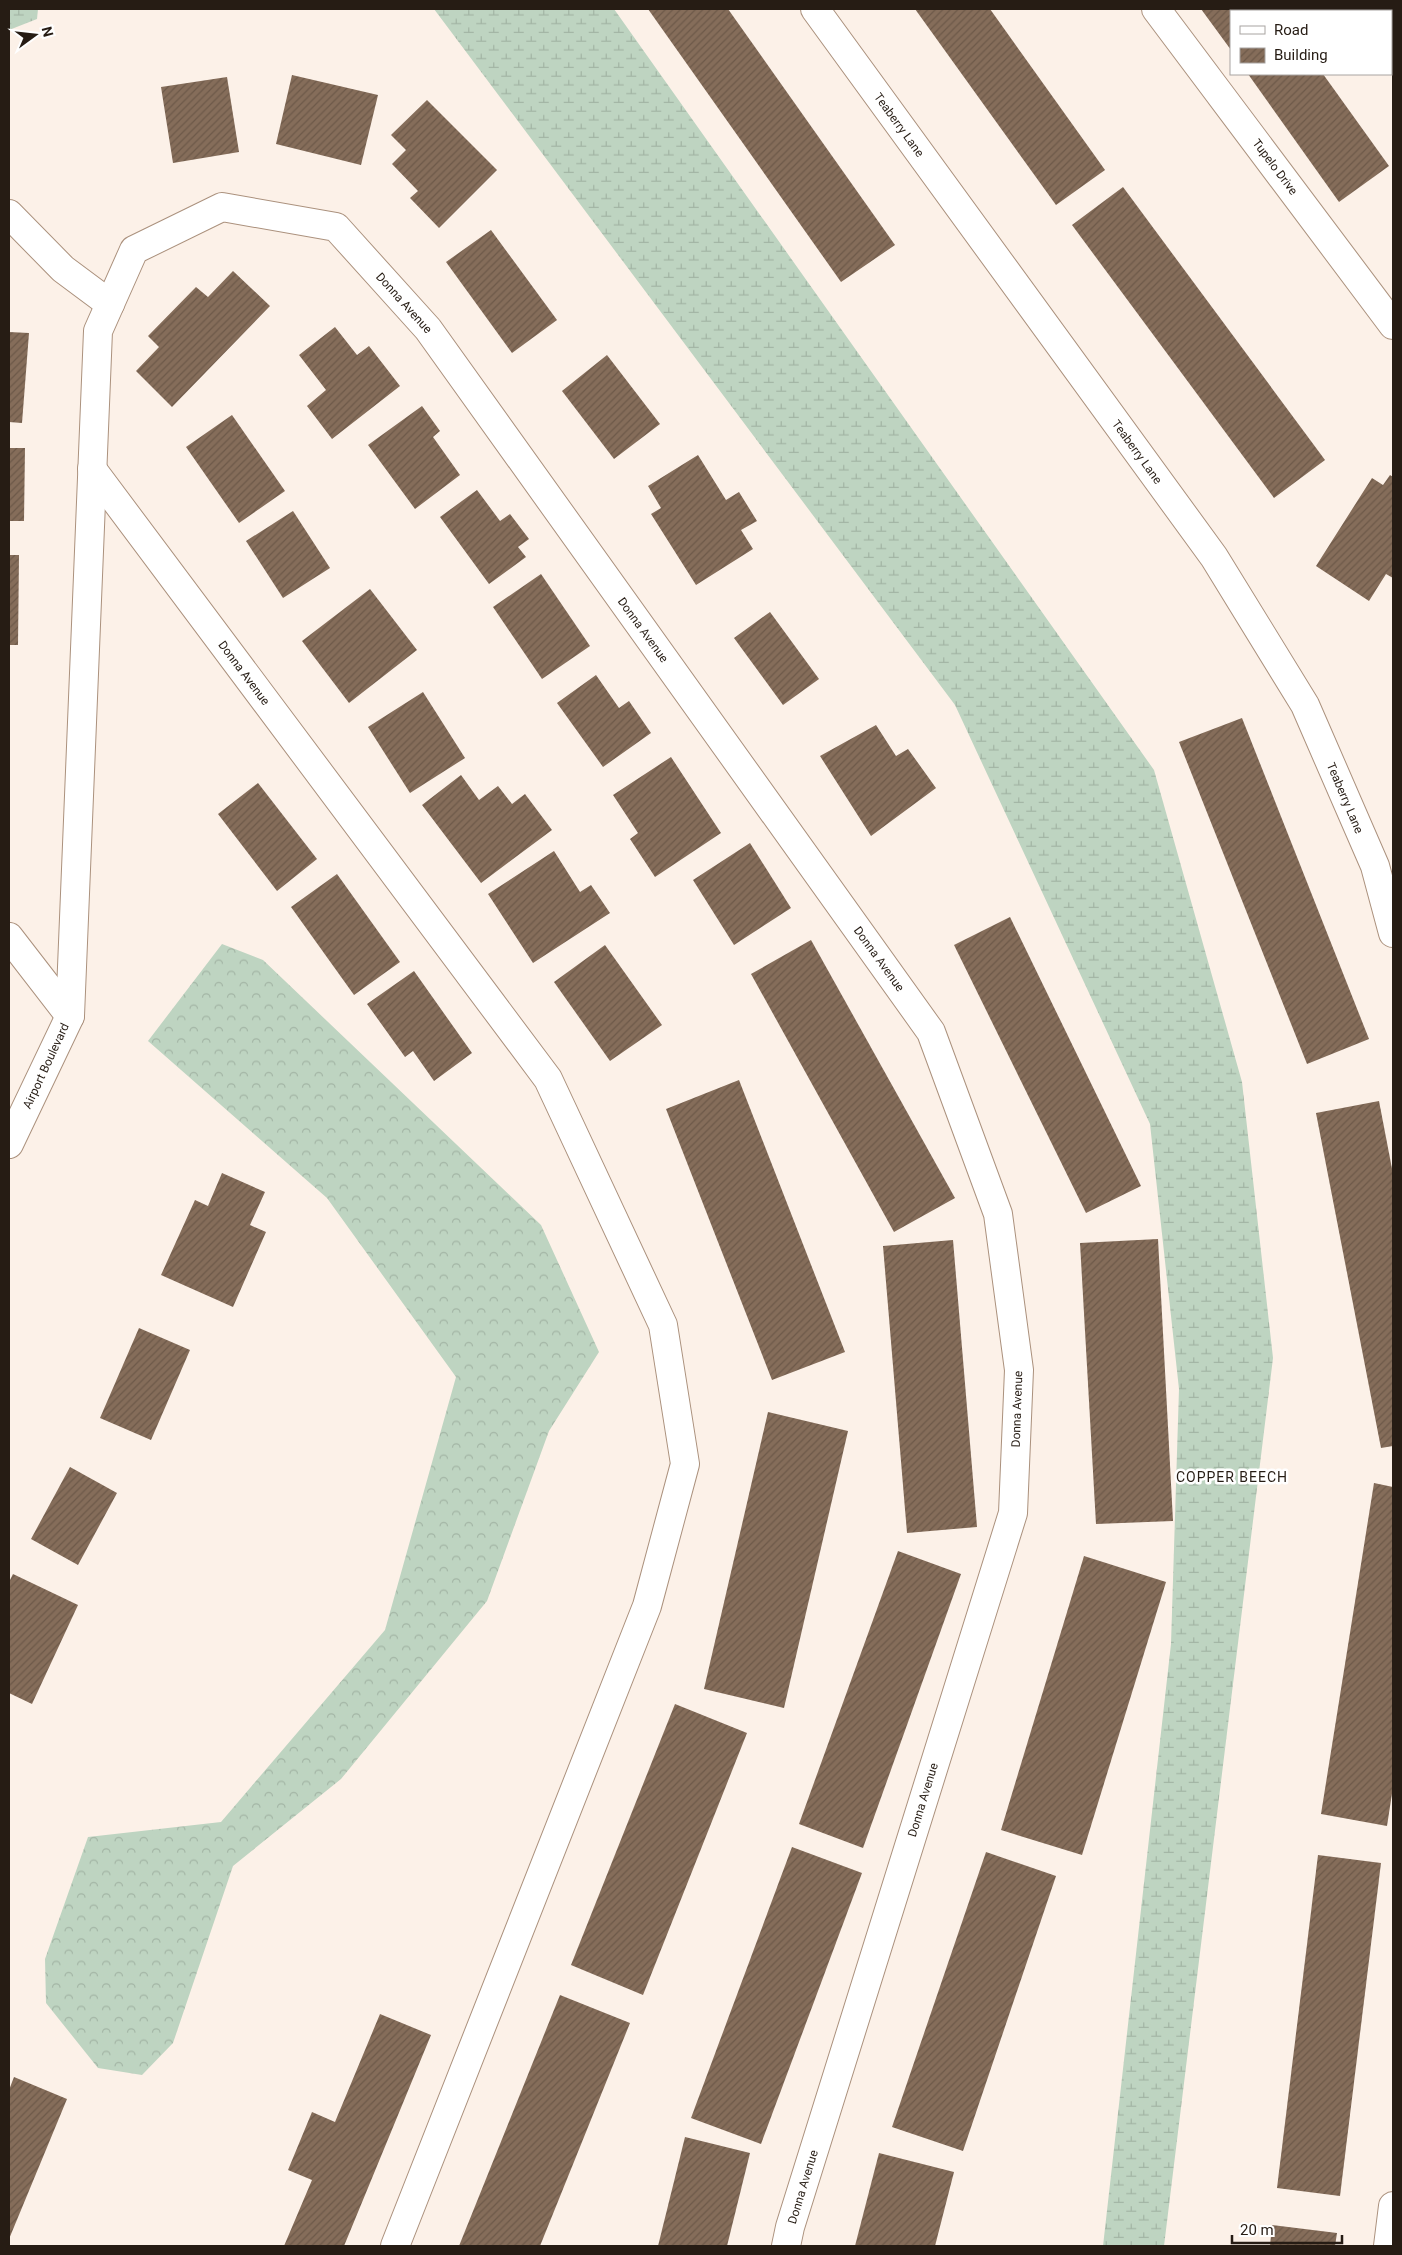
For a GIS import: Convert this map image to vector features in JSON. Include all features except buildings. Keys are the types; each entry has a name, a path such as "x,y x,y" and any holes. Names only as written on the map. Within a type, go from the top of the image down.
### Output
{"street":[{"name":"Teaberry Lane","path":"815,9 1214,557 1250,614 1305,704 1375,866 1393,933"},
{"name":"Tupelo Drive","path":"1156,9 1393,325"},
{"name":"Donna Avenue","path":"70,1016 98,331 134,250 222,207 336,227 428,329 931,1032 998,1214 1019,1370 1013,1513 796,2208 786,2246"},
{"path":"9,214 63,269 110,304"},
{"name":"Donna Avenue","path":"92,469 548,1079 663,1325 685,1464 647,1606 395,2246"},
{"path":"9,937 70,1016"},
{"name":"Airport Boulevard","path":"9,1144 70,1016"},
{"path":"1388,2246 1393,2206"}],"green space":[{"path":"9,9 38,9 37,19 9,30"},
{"path":"434,9 614,9 1154,770 1242,1082 1273,1358 1164,2246 1103,2246 1171,1644 1179,1389 1150,1124 955,705"},
{"path":"222,944 263,960 541,1225 599,1352 549,1431 487,1601 341,1779 233,1866 173,2043 142,2075 98,2068 46,2003 45,1959 88,1837 221,1822 385,1630 456,1377 327,1198 148,1041"}],"district":[{"name":"COPPER BEECH","path":"1232,1477"}]}
